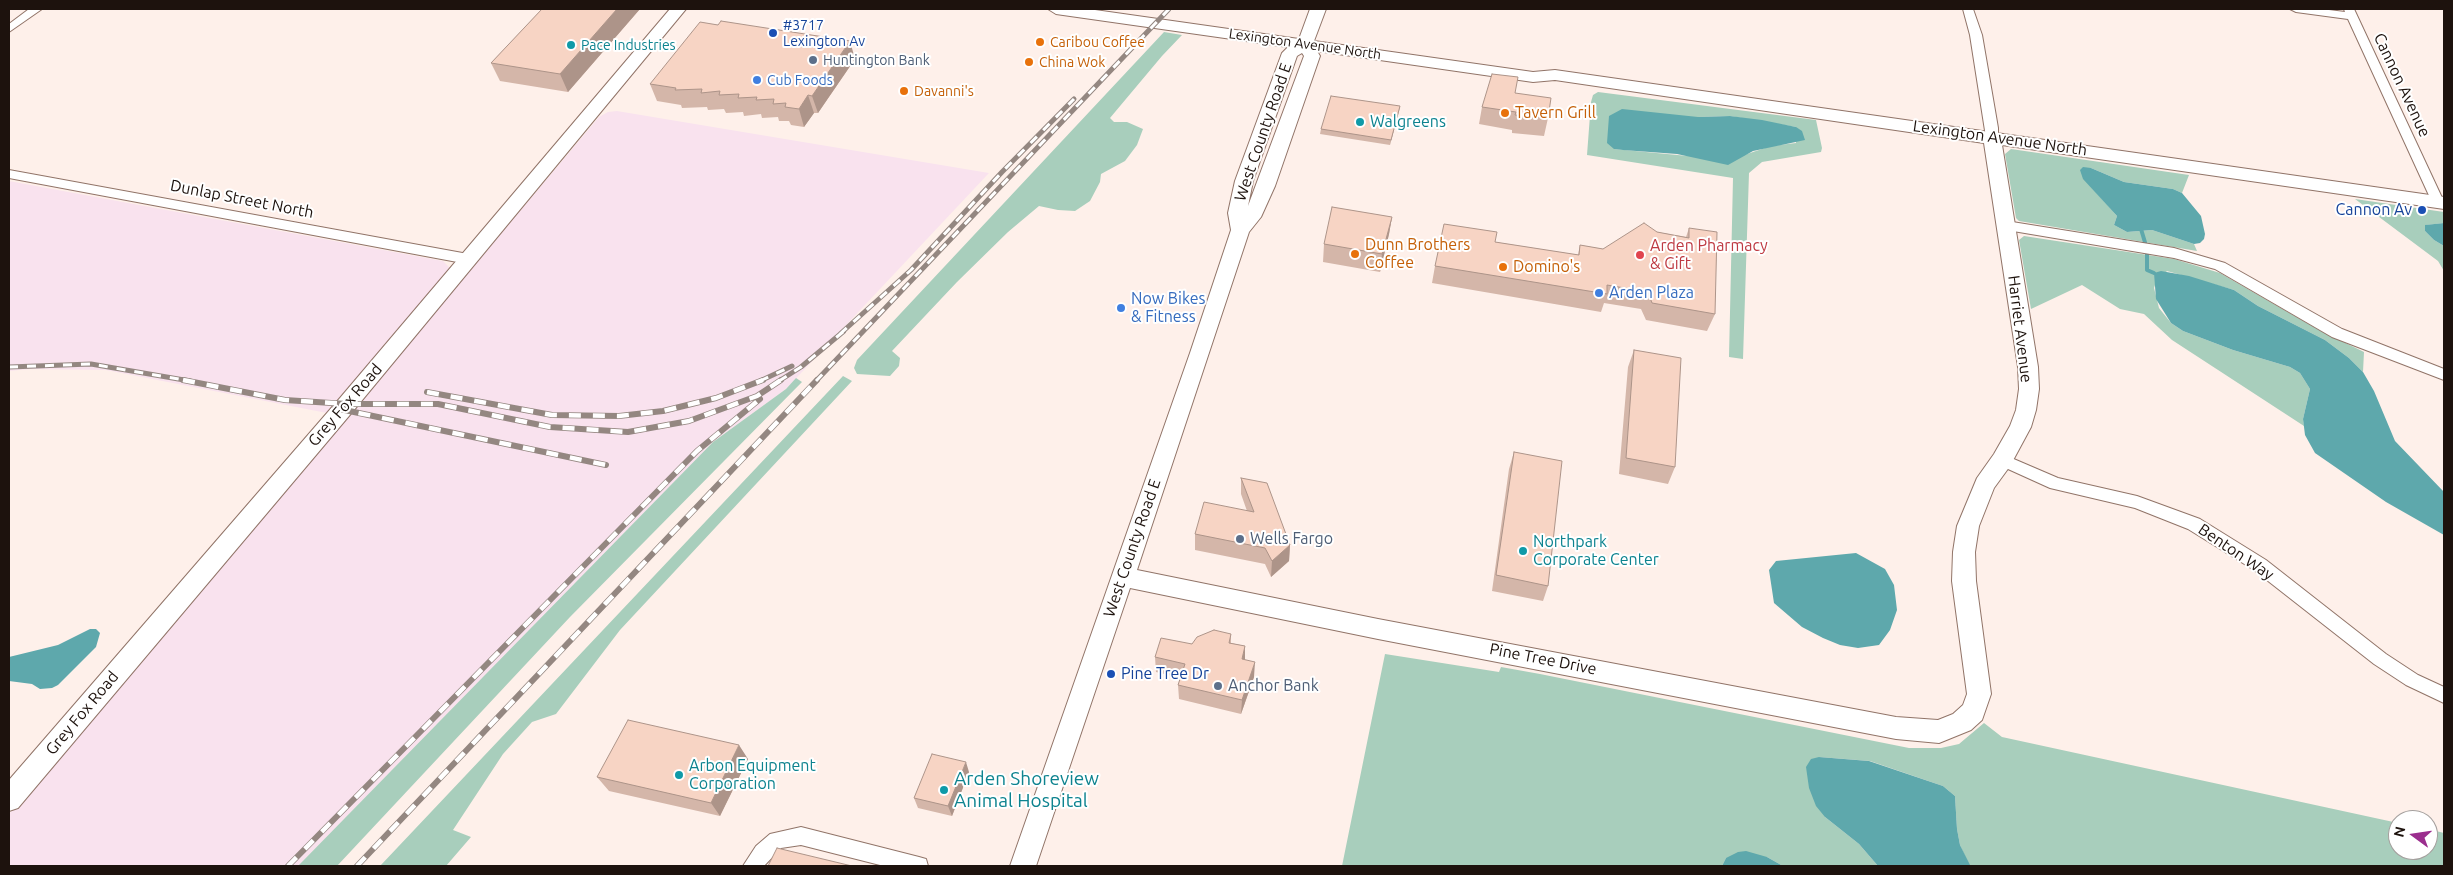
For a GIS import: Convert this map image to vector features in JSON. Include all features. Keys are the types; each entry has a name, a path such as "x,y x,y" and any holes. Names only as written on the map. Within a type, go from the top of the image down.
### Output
{"street":[{"path":"9,29 36,9"},
{"name":"Grey Fox Road","path":"9,799 678,9"},
{"name":"Lexington Avenue North","path":"1056,9 1308,38"},
{"name":"Lexington Avenue North","path":"1141,9 1533,77 1555,75 2441,202"},
{"name":"West County Road E","path":"1023,866 1240,230 1252,217 1288,125 1312,56 1308,38 1318,9"},
{"name":"Harriet Avenue","path":"1962,722 1972,712 1978,694 1964,581 1965,543 1968,526 1978,500 2020,427 2026,410 2029,389 2028,367 1992,128 1976,35 1968,9"},
{"path":"2296,9 2351,12"},
{"name":"Cannon Avenue","path":"2351,12 2441,202"},
{"name":"Dunlap Street North","path":"9,174 468,259"},
{"path":"2006,226 2174,253 2220,266 2237,274 2337,333 2444,375"},
{"name":"Benton Way","path":"2002,460 2055,484 2137,502 2194,524 2260,565 2380,659 2412,680 2444,695"},
{"name":"Pine Tree Drive","path":"1123,576 1378,629 1896,728 1939,732 1962,722"},
{"path":"752,866 763,852 777,840 800,836 919,866"}],"shaded area":[{"path":"617,111 989,173 786,389 713,442 298,866 9,866 9,814 227,555 337,429 599,117 608,112"},
{"path":"9,181 443,261 450,268 327,413 106,370 30,369 9,371"}],"green space":[{"path":"1164,32 1182,35 1110,118 1114,122 1127,122 1143,129 1137,145 1125,161 1101,174 1100,182 1090,201 1075,211 1039,206 1008,232 957,282 892,351 900,358 899,366 890,376 857,374 854,368 857,360"},
{"path":"1598,92 1816,120 1822,148 1821,152 1762,162 1749,173 1743,359 1729,357 1733,178 1587,155 1593,95","holes":["1730,116 1796,127 1796,143 1771,146 1741,156 1688,156 1614,149 1698,117"]},
{"path":"2011,149 2189,175 2182,193 2173,189 2124,182 2091,168 2092,188 2117,216 2114,225 2127,232 2152,230 2194,244 2197,251 2019,221 2016,218 2005,154"},
{"path":"2355,199 2444,212 2444,223 2426,225 2425,231 2444,246 2444,271 2438,261"},
{"path":"2024,236 2174,259 2220,273 2319,330 2364,352 2363,372 2349,358 2325,340 2258,306 2234,290 2167,271 2156,282 2154,288 2159,308 2171,323 2183,331 2233,350 2290,367 2300,373 2310,389 2303,419 2304,426 2172,340 2144,314 2120,309 2082,285 2031,309 2019,240"},
{"path":"843,376 852,381 620,630 556,714 532,722 503,754 453,830 471,837 446,866 380,866"},
{"path":"796,378 802,382 570,617 337,866 298,866 713,442 786,389"},
{"path":"1385,654 1499,672 1501,667 1909,748 1941,748 1959,744 1984,723 2002,737 2388,821 2388,860 2438,860 2438,832 2444,833 2444,866 1968,866 1960,845 1957,829 1955,796 1943,786 1870,761 1819,757 1825,817 1859,844 1878,866 1783,866 1767,857 1726,858 1722,866 1342,866"}],"water":[{"path":"1622,109 1698,117 1730,116 1762,120 1796,127 1802,131 1805,140 1753,151 1728,165 1677,154 1614,149 1607,143 1609,116"},
{"path":"2083,167 2091,168 2124,182 2173,189 2182,193 2201,216 2205,234 2204,239 2200,243 2194,244 2152,230 2127,232 2114,225 2117,216 2083,179 2080,170"},
{"path":"2444,223 2444,246 2425,231 2425,225"},
{"path":"2161,271 2189,276 2234,290 2258,306 2325,340 2349,358 2363,372 2374,391 2395,441 2444,492 2444,535 2386,502 2315,453 2305,435 2303,419 2310,389 2300,373 2290,367 2233,350 2183,331 2171,323 2156,299 2154,273"},
{"path":"1856,553 1885,569 1894,585 1897,610 1890,630 1879,645 1858,648 1840,645 1802,627 1774,603 1769,570 1776,561"},
{"path":"90,629 96,629 100,633 96,647 58,685 52,688 40,689 32,684 9,681 9,657 58,645"},
{"path":"1819,757 1869,761 1943,786 1955,796 1960,845 1970,865 1878,866 1859,844 1825,817 1816,806 1809,788 1806,767 1811,759"},
{"path":"1746,851 1767,857 1783,866 1722,866 1726,858 1738,852"}],"building":[{"path":"542,9 617,9 560,74 491,63"},
{"name":"Cub Foods","path":"721,21 850,41 812,96 808,95 799,109 785,107 786,103 773,104 774,99 756,100 757,97 738,98 739,94 719,95 720,91 701,93 702,89 675,90 676,88 650,84 700,22 718,25"},
{"path":"1492,74 1518,77 1515,93 1551,98 1548,118 1515,115 1516,112 1482,107"},
{"name":"Walgreens","path":"1331,96 1400,106 1391,140 1321,129"},
{"path":"1332,207 1392,217 1382,254 1324,244"},
{"name":"Arden Plaza","path":"1644,223 1657,232 1689,238 1689,228 1717,232 1715,314 1652,303 1648,292 1607,285 1607,294 1435,266 1444,224 1497,232 1495,242 1579,255 1580,245 1603,249"},
{"path":"1634,350 1681,358 1675,467 1626,458"},
{"name":"Northpark Corporate Center","path":"1514,452 1562,461 1548,586 1496,575"},
{"path":"1241,478 1267,483 1290,545 1272,561 1265,548 1195,534 1204,502 1254,512"},
{"name":"Anchor Bank","path":"1214,630 1231,634 1229,643 1245,646 1242,659 1255,662 1242,700 1178,685 1185,664 1155,657 1161,638 1192,644 1197,637"},
{"name":"Arbon Equipment Corporation","path":"628,720 739,745 711,803 597,777"},
{"name":"Arden Shoreview Animal Hospital","path":"932,754 966,762 948,806 914,798"},
{"path":"777,848 852,866 768,866"}],"waterway":[{"path":"2141,229 2147,249 2147,270 2154,273"}],"railway":[{"path":"816,381 1169,9"},
{"path":"840,334 911,270 1002,172 1074,99"},
{"path":"779,381 801,367 844,331"},
{"path":"9,367 91,364 190,381"},
{"path":"760,381 792,366"},
{"path":"183,380 285,400 347,404 438,404 550,427 628,432 689,421 757,396 781,380"},
{"path":"427,392 552,415 619,416 663,411 716,398 763,380"},
{"path":"357,866 817,380"},
{"path":"288,866 697,451 760,399"},
{"path":"335,408 606,465"}],"place":[{"name":"#3717 Lexington Av","path":"773,33"},
{"name":"Caribou Coffee","path":"1040,42"},
{"name":"Pace Industries","path":"571,45"},
{"name":"Huntington Bank","path":"813,60"},
{"name":"China Wok","path":"1029,62"},
{"name":"Cub Foods","path":"757,80"},
{"name":"Davanni's","path":"904,91"},
{"name":"Tavern Grill","path":"1505,113"},
{"name":"Walgreens","path":"1360,122"},
{"name":"Cannon Av","path":"2422,210"},
{"name":"Dunn Brothers Coffee","path":"1355,254"},
{"name":"Arden Pharmacy & Gift","path":"1640,255"},
{"name":"Domino's","path":"1503,267"},
{"name":"Arden Plaza","path":"1599,293"},
{"name":"Now Bikes & Fitness","path":"1121,308"},
{"name":"Wells Fargo","path":"1240,539"},
{"name":"Northpark Corporate Center","path":"1523,551"},
{"name":"Pine Tree Dr","path":"1111,674"},
{"name":"Anchor Bank","path":"1218,686"},
{"name":"Arbon Equipment Corporation","path":"679,775"},
{"name":"Arden Shoreview Animal Hospital","path":"944,790"}]}
